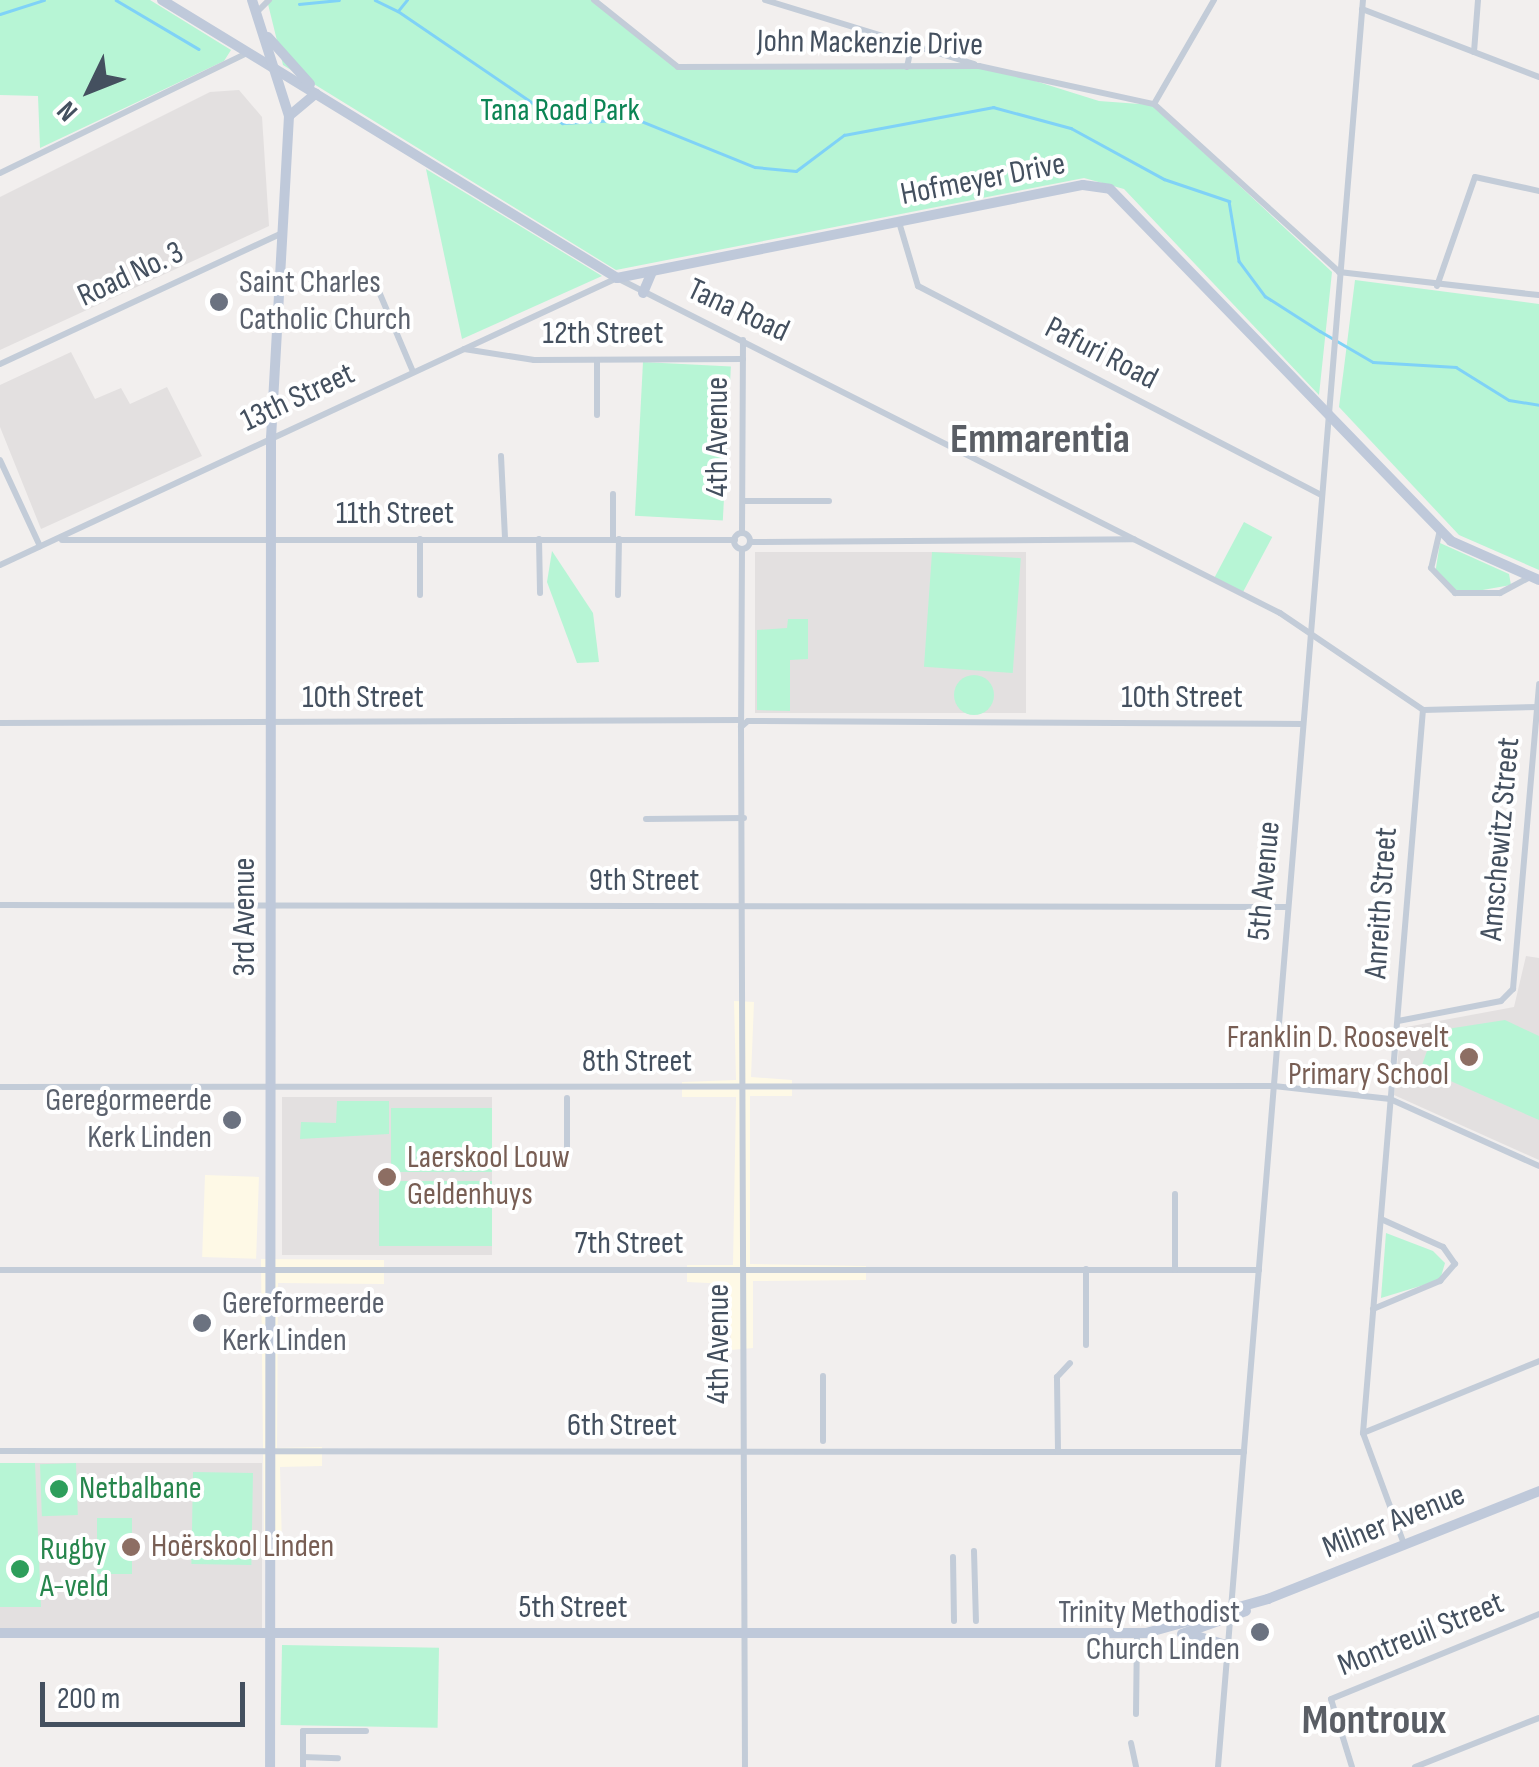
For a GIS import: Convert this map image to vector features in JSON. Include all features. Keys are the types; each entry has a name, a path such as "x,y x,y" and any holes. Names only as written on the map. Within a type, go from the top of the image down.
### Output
{"main road":[{"name":"Tana Road","path":"162,0 617,278"},
{"name":"3rd Avenue","path":"252,0 289,116 270,438 270,1767"},
{"path":"249,53 265,36 319,94 289,116"},
{"name":"Hofmeyer Drive","path":"617,278 1083,186 1110,189 1328,413"},
{"path":"643,293 652,273"},
{"path":"1328,413 1463,550 1535,579"},
{"name":"Milner Avenue","path":"1230,1614 1539,1491"},
{"name":"5th Street","path":"0,1633 1187,1633 1230,1614"},
{"name":"5th Street","path":"1142,1633 1230,1614"},
{"path":"1187,1633 1228,1646"}],"street":[{"path":"257,12 269,0"},
{"name":"John Mackenzie Drive","path":"594,0 678,67 980,66 1154,104 1340,272"},
{"path":"765,0 980,66"},
{"path":"1154,104 1214,0"},
{"path":"1474,52 1478,0"},
{"path":"1363,4 1539,77"},
{"name":"5th Avenue","path":"1218,1767 1363,4"},
{"path":"907,67 912,44"},
{"path":"0,173 249,53"},
{"path":"1437,286 1475,177 1539,190"},
{"name":"Pafuri Road","path":"899,222 918,286 1322,495"},
{"name":"Road No. 3","path":"0,364 284,232"},
{"path":"1340,272 1539,295"},
{"name":"Tana Road","path":"617,278 1134,539 1311,634 1423,710"},
{"name":"13th Street","path":"0,564 617,278"},
{"path":"377,287 413,372"},
{"name":"4th Avenue","path":"742,534 743,340"},
{"name":"12th Street","path":"464,349 492,358 743,359"},
{"path":"597,360 597,414"},
{"path":"501,456 504,540"},
{"path":"0,460 40,546"},
{"path":"613,494 618,595"},
{"path":"744,501 830,501"},
{"path":"1440,530 1432,568 1455,593 1500,593 1535,579"},
{"path":"750,542 742,534 735,540 742,549 750,542 1134,539"},
{"path":"539,539 540,593"},
{"name":"11th Street","path":"56,540 735,540"},
{"path":"420,540 420,595"},
{"name":"4th Avenue","path":"742,549 744,1767"},
{"name":"Amschewitz Street","path":"1398,1021 1509,996 1539,684"},
{"path":"1423,710 1538,707"},
{"name":"Anreith Street","path":"1404,1545 1363,1432 1423,710"},
{"name":"10th Street","path":"0,724 1303,724"},
{"path":"646,819 744,818"},
{"name":"9th Street","path":"0,905 1288,907"},
{"name":"8th Street","path":"0,1087 1274,1086 1390,1098 1539,1166"},
{"path":"567,1098 567,1162"},
{"path":"1175,1194 1175,1270"},
{"path":"1373,1309 1440,1281 1454,1264 1443,1247 1382,1219"},
{"name":"7th Street","path":"0,1270 1259,1270"},
{"path":"1086,1270 1086,1345"},
{"path":"1058,1452 1057,1377 1070,1362"},
{"path":"1363,1432 1539,1362"},
{"path":"823,1376 824,1441"},
{"name":"6th Street","path":"0,1451 1244,1452"},
{"path":"974,1551 976,1621"},
{"path":"953,1558 954,1621"},
{"name":"Montreuil Street","path":"1352,1767 1329,1709 1348,1689 1539,1614"},
{"path":"1136,1714 1137,1652 1142,1633"},
{"path":"1118,1652 1137,1652"},
{"path":"1416,1767 1539,1718"},
{"path":"304,1767 303,1730 366,1730"},
{"path":"1131,1742 1136,1767"},
{"path":"303,1757 338,1758"}],"shaded area":[{"path":"239,90 262,117 269,226 0,350 0,197 210,92"},
{"path":"71,352 95,399 121,388 130,404 167,387 202,456 41,529 0,427 0,385"},
{"path":"755,552 1026,552 1026,713 755,713"},
{"name":"Franklin D. Roosevelt Primary School","path":"1526,956 1539,958 1539,1160 1394,1095 1401,1028 1514,1007"},
{"path":"734,1001 754,1002 751,1077 792,1080 792,1096 750,1096 750,1264 866,1266 866,1280 753,1281 753,1348 731,1350 729,1284 687,1282 687,1265 733,1265 736,1097 682,1097 682,1082 736,1080"},
{"name":"Laerskool Louw Geldenhuys","path":"282,1097 492,1097 492,1255 282,1255"},
{"path":"205,1175 259,1177 256,1259 202,1257"},
{"path":"261,1259 384,1260 384,1284 278,1283 277,1448 322,1447 322,1466 280,1467 282,1545 264,1545"},
{"name":"Hoërskool Linden","path":"0,1463 262,1463 262,1630 0,1630"}],"green space":[{"path":"0,0 150,0 231,50 224,61 40,148 38,96 0,95"},
{"name":"Tana Road Park","path":"267,0 598,0 679,66 978,63 1099,101 1153,105 1332,272 1319,395 1124,189 1084,178 616,270 283,65"},
{"path":"426,169 602,276 462,339"},
{"path":"1355,280 1539,304 1539,570 1459,535 1339,407"},
{"path":"643,362 731,367 723,520 635,516"},
{"path":"1244,522 1272,537 1242,594 1214,579"},
{"path":"1440,543 1509,574 1511,585 1460,594 1435,574"},
{"path":"552,551 593,613 599,662 577,663 547,582"},
{"path":"932,552 1021,558 1013,673 924,667"},
{"path":"788,619 808,619 808,659 790,660 790,711 757,710 757,630 787,628"},
{"path":"974,675 988,681 994,695 988,709 974,715 960,709 954,695 960,681"},
{"path":"1505,1020 1539,1036 1539,1120 1421,1068 1434,1031"},
{"path":"337,1101 389,1101 389,1134 300,1139 301,1122 336,1123"},
{"path":"391,1108 492,1108 492,1172 391,1172"},
{"path":"379,1181 492,1181 492,1246 379,1246"},
{"path":"1386,1233 1433,1251 1445,1263 1440,1280 1381,1298"},
{"path":"0,1463 35,1463 41,1607 0,1607"},
{"name":"Netbalbane","path":"76,1463 78,1515 42,1516 40,1464"},
{"path":"193,1472 253,1473 251,1565 191,1564"},
{"path":"97,1518 132,1518 132,1574 97,1574"},
{"path":"282,1645 439,1648 438,1728 281,1725"}],"waterway":[{"path":"0,14 44,0"},
{"path":"116,0 199,49"},
{"path":"299,4 339,0"},
{"path":"375,0 398,11 407,0"},
{"path":"398,11 562,123 636,119 755,167 796,171 844,135 993,107 1071,128 1164,179 1229,201 1239,261 1265,296 1320,331 1373,362 1456,367 1509,400 1539,405"}],"place":[{"name":"Saint Charles Catholic Church","path":"219,302"},
{"name":"Franklin D. Roosevelt Primary School","path":"1469,1057"},
{"name":"Geregormeerde Kerk Linden","path":"232,1120"},
{"name":"Laerskool Louw Geldenhuys","path":"387,1177"},
{"name":"Gereformeerde Kerk Linden","path":"202,1323"},
{"name":"Netbalbane","path":"59,1489"},
{"name":"Hoërskool Linden","path":"131,1547"},
{"name":"Rugby A-veld","path":"20,1569"},
{"name":"Trinity Methodist Church Linden","path":"1260,1632"}],"district":[{"name":"Emmarentia","path":"1040,440"},
{"name":"Montroux","path":"1374,1721"}]}
